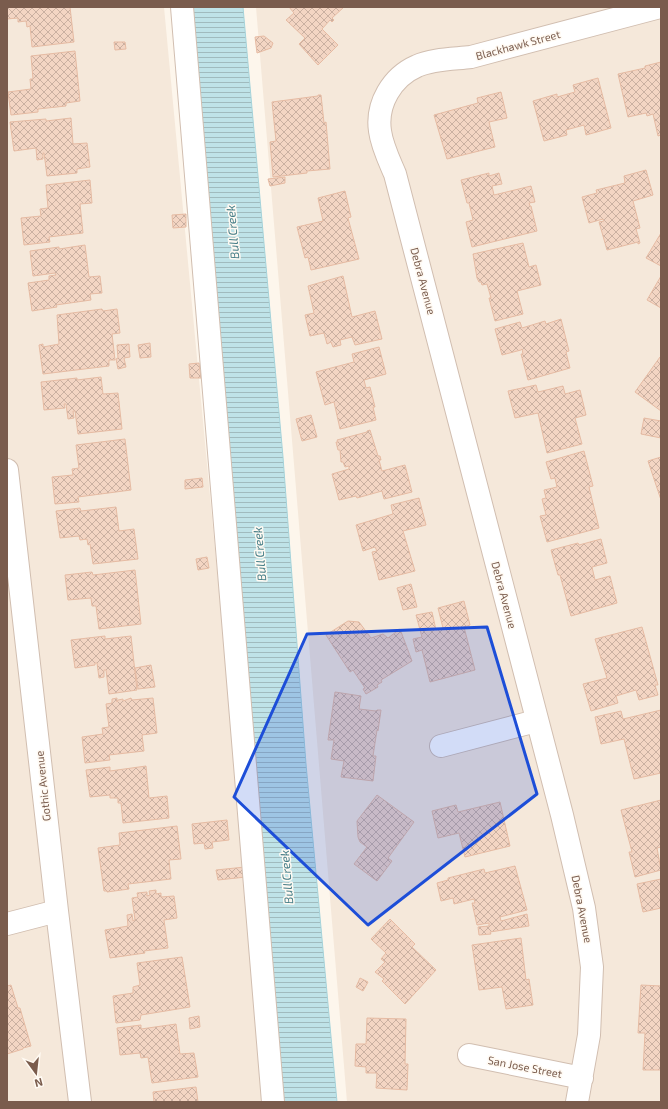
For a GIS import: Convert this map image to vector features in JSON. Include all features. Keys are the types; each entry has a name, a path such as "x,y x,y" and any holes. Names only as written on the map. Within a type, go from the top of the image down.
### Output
{"street":[{"path":"182,7 274,1102"},
{"name":"Blackhawk Street","path":"386,94 398,78 417,66 442,60 471,57 660,7"},
{"name":"Debra Avenue","path":"386,94 380,112 380,130 386,153 395,174 536,721 562,816 584,908 592,967 589,1035 577,1102"},
{"name":"Gothic Avenue","path":"7,470 14,585 80,1102"},
{"path":"441,746 536,721"},
{"path":"7,924 56,911"},
{"name":"San Jose Street","path":"469,1055 582,1078"}],"highlighted area":[{"path":"487,627 537,794 368,925 234,797 307,634"}],"shaded area":[{"path":"7,7 164,7 267,1102 7,1102"},
{"path":"256,7 661,7 661,1102 347,1102"}],"water":[{"name":"Bull Creek","path":"192,7 243,7 283,457 306,764 337,1102 283,1102"}],"building":[{"path":"7,7 70,7 74,42 32,47 30,26 27,27 26,21 18,22 18,18 7,19"},
{"path":"289,7 344,7 332,18 334,20 332,22 330,20 322,29 338,45 318,65 299,44 305,38 286,20 294,13"},
{"path":"264,36 273,43 271,48 257,53 255,37"},
{"path":"114,42 125,42 126,49 115,50"},
{"path":"75,51 80,101 66,103 66,106 38,109 38,112 11,115 8,92 31,89 30,79 33,79 31,56"},
{"path":"661,62 661,135 658,136 653,114 647,116 646,113 628,117 618,74 645,68 645,66"},
{"path":"598,78 611,128 586,135 584,125 566,130 567,135 544,141 533,101 557,94 557,97 575,92 573,85"},
{"path":"501,92 507,118 489,122 495,147 447,159 434,115 478,103 477,98"},
{"path":"321,95 324,123 326,122 330,169 307,171 307,173 273,177 270,142 276,141 272,102"},
{"path":"71,118 73,144 87,143 90,167 77,169 77,173 47,176 44,153 43,159 37,160 36,148 14,151 10,122 46,119 46,121"},
{"path":"646,170 653,195 633,201 640,228 636,229 640,243 638,244 638,242 607,250 599,222 604,221 603,219 589,223 582,197 597,193 596,190 625,183 624,176"},
{"path":"489,173 489,176 499,173 502,184 492,186 494,195 531,186 535,202 529,203 537,231 472,247 466,222 473,220 461,180"},
{"path":"285,177 285,183 270,186 268,179"},
{"path":"90,180 92,203 80,204 83,233 49,237 50,242 24,245 21,218 41,216 40,209 48,208 46,185"},
{"path":"345,191 351,217 348,218 359,259 311,270 308,257 305,258 297,227 323,221 318,198"},
{"path":"186,214 186,227 173,228 172,215"},
{"path":"661,233 661,266 646,258"},
{"path":"523,243 529,267 536,265 541,285 517,291 523,314 495,321 487,284 482,285 477,278 473,254"},
{"path":"85,245 89,277 100,276 102,293 90,294 91,300 56,305 57,307 32,311 28,283 49,280 49,276 56,275 55,273 33,276 30,251"},
{"path":"343,276 352,317 375,311 382,339 355,345 352,337 340,340 341,345 333,347 331,342 327,344 324,333 310,336 305,315 314,313 308,286"},
{"path":"661,276 661,308 647,300"},
{"path":"102,309 103,311 117,309 120,333 112,334 115,360 109,360 109,366 43,374 39,345 43,344 43,347 59,344 57,315"},
{"path":"561,319 569,351 566,352 570,368 528,380 521,354 523,354 522,349 502,355 495,329 520,322 522,328 545,321 546,324"},
{"path":"150,343 151,357 140,358 138,345"},
{"path":"129,344 130,357 124,358 126,367 118,369 116,359 118,358 117,345"},
{"path":"379,347 386,374 364,380 366,388 370,387 375,407 373,407 376,420 340,429 334,402 325,405 316,372 354,362 352,354"},
{"path":"660,357 661,358 661,411 635,392"},
{"path":"199,363 201,378 190,378 189,364"},
{"path":"101,377 103,394 118,393 122,429 78,434 75,411 73,411 74,418 68,419 66,404 64,404 65,408 44,410 41,382"},
{"path":"536,385 538,392 563,386 565,394 580,390 586,415 575,418 582,444 547,453 538,413 515,418 508,391"},
{"path":"311,415 317,437 302,441 296,419"},
{"path":"644,418 661,421 661,438 641,434"},
{"path":"370,430 378,456 380,456 381,460 379,460 382,471 405,465 412,492 384,499 382,491 357,498 356,496 339,500 332,474 349,469 349,466 345,467 343,462 341,462 340,450 338,450 336,442 338,442 337,440"},
{"path":"125,439 131,490 78,497 79,502 55,504 52,477 73,475 72,469 79,468 76,445"},
{"path":"584,451 593,486 589,487 599,528 547,542 540,516 546,515 542,499 546,498 544,490 557,487 555,478 551,479 546,462"},
{"path":"661,457 661,500 648,461"},
{"path":"202,478 203,487 185,489 185,480"},
{"path":"419,498 426,525 403,531 415,571 379,580 372,552 377,551 375,547 363,551 356,525 393,514 391,505"},
{"path":"116,507 119,531 134,529 138,559 93,564 90,544 88,545 87,539 80,540 79,536 60,538 56,511 80,508 81,511"},
{"path":"601,539 607,563 592,567 595,580 610,576 617,603 571,616 560,575 558,575 551,550"},
{"path":"207,557 209,568 198,570 196,559"},
{"path":"135,570 141,624 99,629 96,606 92,606 91,598 68,600 65,575 92,572 93,575"},
{"path":"411,584 417,607 403,610 397,588"},
{"path":"464,601 470,625 464,627 475,670 430,682 422,650 416,652 413,639 422,637 416,615 432,612 436,630 443,628 438,608"},
{"path":"348,621 359,622 371,638 383,634 388,638 400,629 412,661 381,680 382,682 377,685 378,687 366,694 363,689 365,688 353,670 350,672 326,635"},
{"path":"642,627 658,685 655,685 658,695 639,700 636,690 616,696 618,703 591,711 583,684 607,678 595,639"},
{"path":"105,636 105,639 131,636 137,690 109,694 106,670 104,670 104,677 99,678 97,663 95,663 95,665 75,668 71,640"},
{"path":"151,665 155,687 138,689 135,668"},
{"path":"335,692 361,696 359,709 376,711 381,710 373,756 376,756 373,781 341,777 344,761 331,759 334,740 328,740"},
{"path":"117,698 117,702 118,700 123,699 123,701 131,698 132,700 153,698 157,733 142,735 144,751 109,755 110,760 85,763 82,737 103,734 102,728 109,727 106,704 112,703 112,699"},
{"path":"661,710 661,773 634,779 624,739 601,744 595,717 621,711 623,719"},
{"path":"146,766 149,798 167,796 169,818 123,823 121,803 118,803 118,798 110,798 110,795 90,797 86,770 110,767 110,771"},
{"path":"377,795 414,822 388,858 392,861 377,881 354,864 367,847 360,842 358,837 357,821"},
{"path":"661,800 661,847 657,848 661,870 635,877 629,852 632,852 621,810"},
{"path":"500,802 510,846 465,857 459,833 438,838 432,811 456,805 458,812"},
{"path":"227,820 229,840 212,842 213,848 205,849 204,843 194,844 192,824"},
{"path":"177,826 181,859 169,860 171,879 128,884 129,889 107,892 104,891 98,848 120,845 119,833"},
{"path":"515,866 527,910 500,917 501,921 527,914 529,926 479,935 478,927 489,926 489,923 477,925 472,903 475,903 474,899 454,904 453,898 441,901 437,883 448,880 448,878 484,869 485,873"},
{"path":"245,867 246,877 218,880 216,870"},
{"path":"661,879 661,908 643,912 637,884"},
{"path":"156,890 156,894 161,893 161,897 174,896 177,918 164,920 168,948 110,958 105,930 128,926 127,915 132,914 133,921 135,920 132,898 138,897 137,893 147,892 147,896 150,895 149,891"},
{"path":"390,919 415,944 412,947 436,970 405,1004 382,981 384,979 375,972 385,962 381,959 386,953 371,939"},
{"path":"521,938 526,980 529,979 533,1005 506,1009 502,987 479,990 472,945"},
{"path":"182,957 190,1007 141,1015 140,1020 116,1023 113,996 133,993 133,987 140,985 137,963"},
{"path":"360,978 368,982 363,991 356,987"},
{"path":"11,985 18,1008 20,1008 31,1046 7,1054 7,986"},
{"path":"641,985 661,986 660,1070 643,1070 645,1033 638,1033"},
{"path":"199,1016 200,1027 190,1029 189,1018"},
{"path":"367,1018 406,1019 405,1064 408,1064 407,1090 376,1088 377,1073 366,1073 366,1067 355,1066 356,1044 366,1044"},
{"path":"176,1024 180,1054 194,1053 198,1077 152,1083 148,1057 141,1058 140,1053 120,1055 117,1028 141,1025 141,1029"},
{"path":"196,1087 198,1102 154,1102 153,1092"}]}
